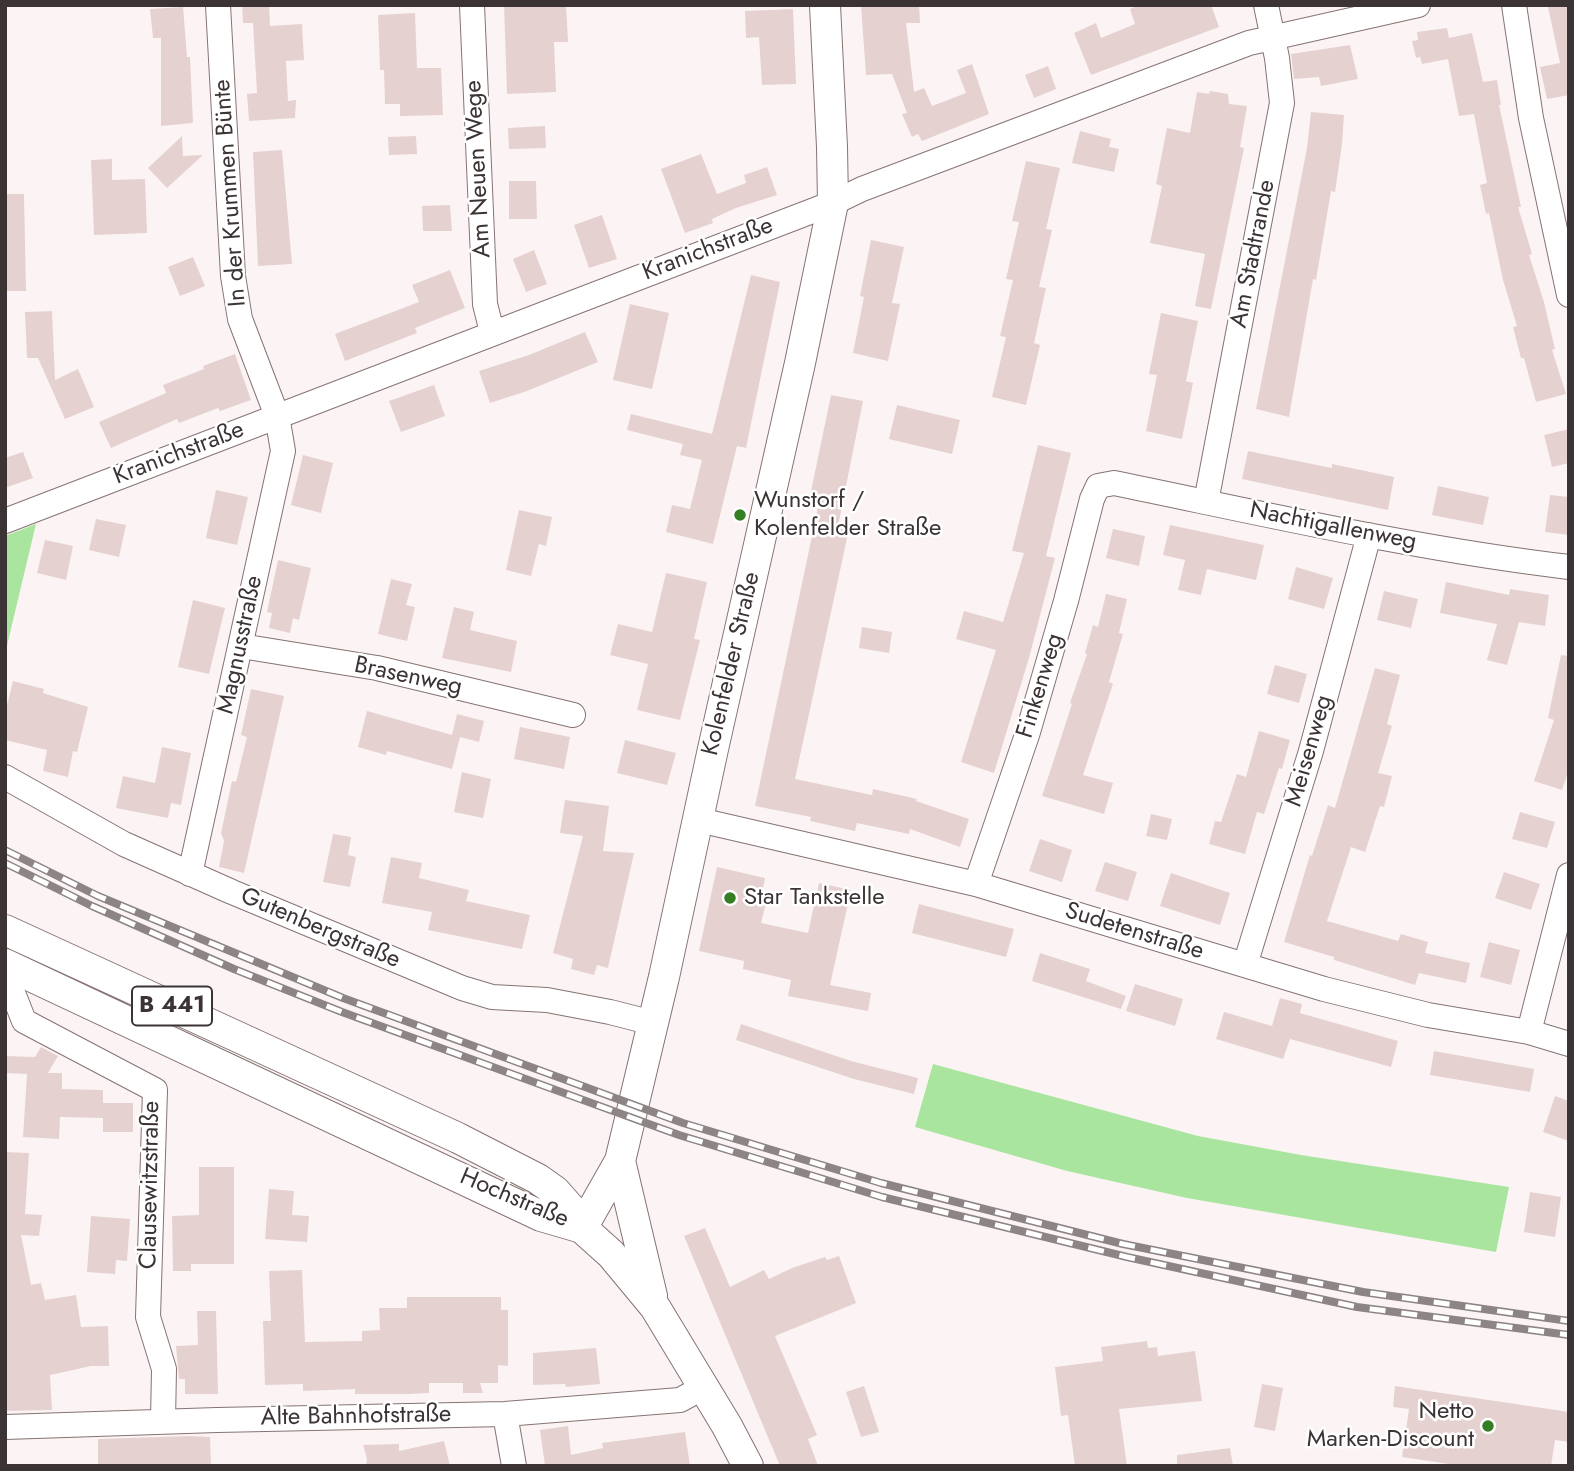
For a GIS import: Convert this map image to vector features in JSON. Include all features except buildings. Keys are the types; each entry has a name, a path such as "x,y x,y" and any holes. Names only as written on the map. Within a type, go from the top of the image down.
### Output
{"main road":[{"name":"Kolenfelder Straße","path":"582,1228 620,1161 699,820 833,203 825,5"},
{"name":"Hochstraße","path":"5,930 509,1163 555,1191 582,1228"},
{"name":"Hochstraße","path":"5,964 530,1211 582,1228"},
{"path":"620,1161 655,1307"},
{"name":"B 441","path":"582,1228 611,1254 655,1307 748,1466"}],"street":[{"name":"In der Krummen Bünte","path":"218,5 233,276 240,319 277,416"},
{"name":"Am Neuen Wege","path":"472,5 485,304 492,332"},
{"name":"Am Stadtrande","path":"1206,502 1282,103 1266,5"},
{"name":"Kranichstraße","path":"5,521 1249,43 1418,5"},
{"path":"1514,5 1531,118 1569,295"},
{"name":"Magnusstraße","path":"190,874 283,451 277,416"},
{"name":"Nachtigallenweg","path":"1098,486 1114,483 1369,535 1500,559 1569,567"},
{"name":"Finkenweg","path":"976,884 1028,732 1092,499 1098,486"},
{"name":"Meisenweg","path":"1245,965 1311,751 1369,535"},
{"name":"Brasenweg","path":"241,646 377,668 573,715"},
{"name":"Gutenbergstraße","path":"5,777 124,844 462,988 492,997 547,1000 653,1023"},
{"name":"Sudetenstraße","path":"699,820 976,884 1324,989 1429,1016 1529,1032 1569,1044"},
{"path":"1529,1032 1569,875"},
{"name":"Clausewitzstraße","path":"5,989 13,993 24,1021 155,1090 148,1317 164,1368 163,1421"},
{"name":"Alte Bahnhofstraße","path":"5,1427 505,1414 680,1399 704,1387"},
{"path":"505,1414 514,1466"}],"green space":[{"path":"36,524 5,654 5,536"},
{"path":"933,1064 1198,1136 1509,1187 1496,1252 1187,1198 1067,1171 915,1127"}],"railway":[{"path":"5,850 98,896 343,998 683,1123 881,1183 1123,1244 1363,1292 1569,1321"},
{"path":"5,863 92,906 234,969 342,1012 679,1135 882,1197 1127,1257 1357,1307 1569,1335"}],"place":[{"name":"Wunstorf / Kolenfelder Straße","path":"740,515"},
{"name":"Star Tankstelle","path":"730,898"},
{"name":"Netto Marken-Discount","path":"1488,1426"}]}
